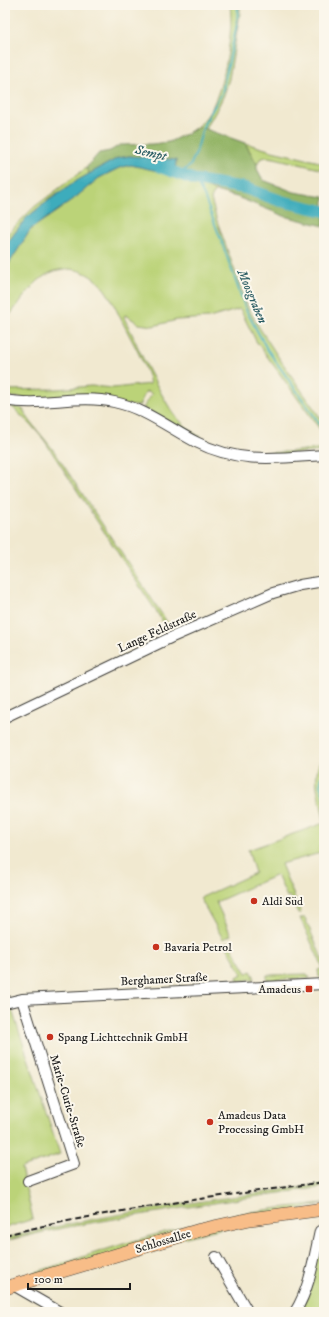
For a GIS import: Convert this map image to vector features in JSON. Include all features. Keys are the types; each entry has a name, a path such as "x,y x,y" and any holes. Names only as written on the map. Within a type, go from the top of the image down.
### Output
{"main road":[{"name":"Schlossallee","path":"9,1287 200,1230 250,1219 324,1209"}],"street":[{"path":"5,400 28,403 91,398 108,400 125,405 145,414 197,442 240,457 260,458 324,455"},
{"name":"Lange Feldstraße","path":"5,717 170,638 273,593 292,587 324,581"},
{"name":"Berghamer Straße","path":"5,1003 22,999 324,984"},
{"name":"Marie-Curie-Straße","path":"22,999 74,1164 28,1181"},
{"path":"295,1312 308,1283 320,1231"},
{"path":"216,1257 248,1312"},
{"path":"9,1287 60,1312"}],"green space":[{"path":"230,5 240,5 240,13 229,79 224,95 214,115 206,126 207,130 200,127 188,133 201,123 210,111 216,98 226,66 231,17"},
{"path":"200,127 245,143 257,164 257,169 263,180 294,192 324,197 324,226 284,216 237,197 215,191 175,173 176,160 129,156 118,158 89,174 86,168 99,153 110,151 120,145 169,142"},
{"path":"245,143 324,163 324,170 266,157 260,159 257,164"},
{"path":"131,165 175,173 215,191 211,199 217,221 248,308 277,355 324,423 324,435 256,341 240,309 209,318 177,320 153,326 139,324 126,315 124,316 148,369 171,410 189,429 206,440 224,447 263,453 324,448 324,451 276,455 220,449 143,408 152,394 146,391 139,406 28,399 5,396 5,390 57,389 91,386 113,388 150,384 143,362 111,299 101,285 86,274 70,269 62,269 46,275 29,290 5,321 5,270 31,229 70,202 99,178 119,168"},
{"path":"86,168 89,174 64,189 32,213 23,222 5,246 5,237 34,207"},
{"path":"10,405 23,409 33,425 54,451 167,622 178,627 191,625 174,630 165,625 44,440"},
{"path":"324,751 324,823 316,779 318,767"},
{"path":"324,823 324,852 281,864 301,913 298,914 290,896 287,897 277,875 216,902 231,935 223,939 200,898 255,873 248,850"},
{"path":"300,918 305,918 324,963 324,977 319,977 318,970 323,968"},
{"path":"228,941 247,973 251,971 254,979 238,981 237,977 242,974 225,943"},
{"path":"307,974 310,978 267,980 267,975"},
{"path":"12,1010 60,1154 21,1168 33,1219 5,1228 5,1011"},
{"path":"324,1184 324,1187 100,1221 5,1241 5,1238 84,1221 204,1201"},
{"path":"324,1203 5,1282 178,1228 258,1211"},
{"path":"324,1230 324,1312 299,1312"}],"water":[{"path":"129,156 176,160 175,175 131,165 119,168 99,178 70,202 31,229 5,270 5,246 26,218 78,180 118,158"}],"waterway":[{"path":"179,174 190,166 196,153 204,124 222,93 237,24 238,5"},
{"name":"Sempt","path":"160,167 195,180 245,188 281,201 324,211"},
{"name":"Moosgraben","path":"195,180 204,196 246,310 267,349 324,430"},
{"name":"Moosgraben","path":"324,770 320,785 324,796"}],"railway":[{"path":"5,1235 124,1211 324,1182"}],"place":[{"name":"Aldi Süd","path":"254,901"},
{"name":"Bavaria Petrol","path":"156,947"},
{"name":"Amadeus","path":"309,989"},
{"name":"Spang Lichttechnik GmbH","path":"50,1037"},
{"name":"Amadeus Data Processing GmbH","path":"210,1122"}]}
